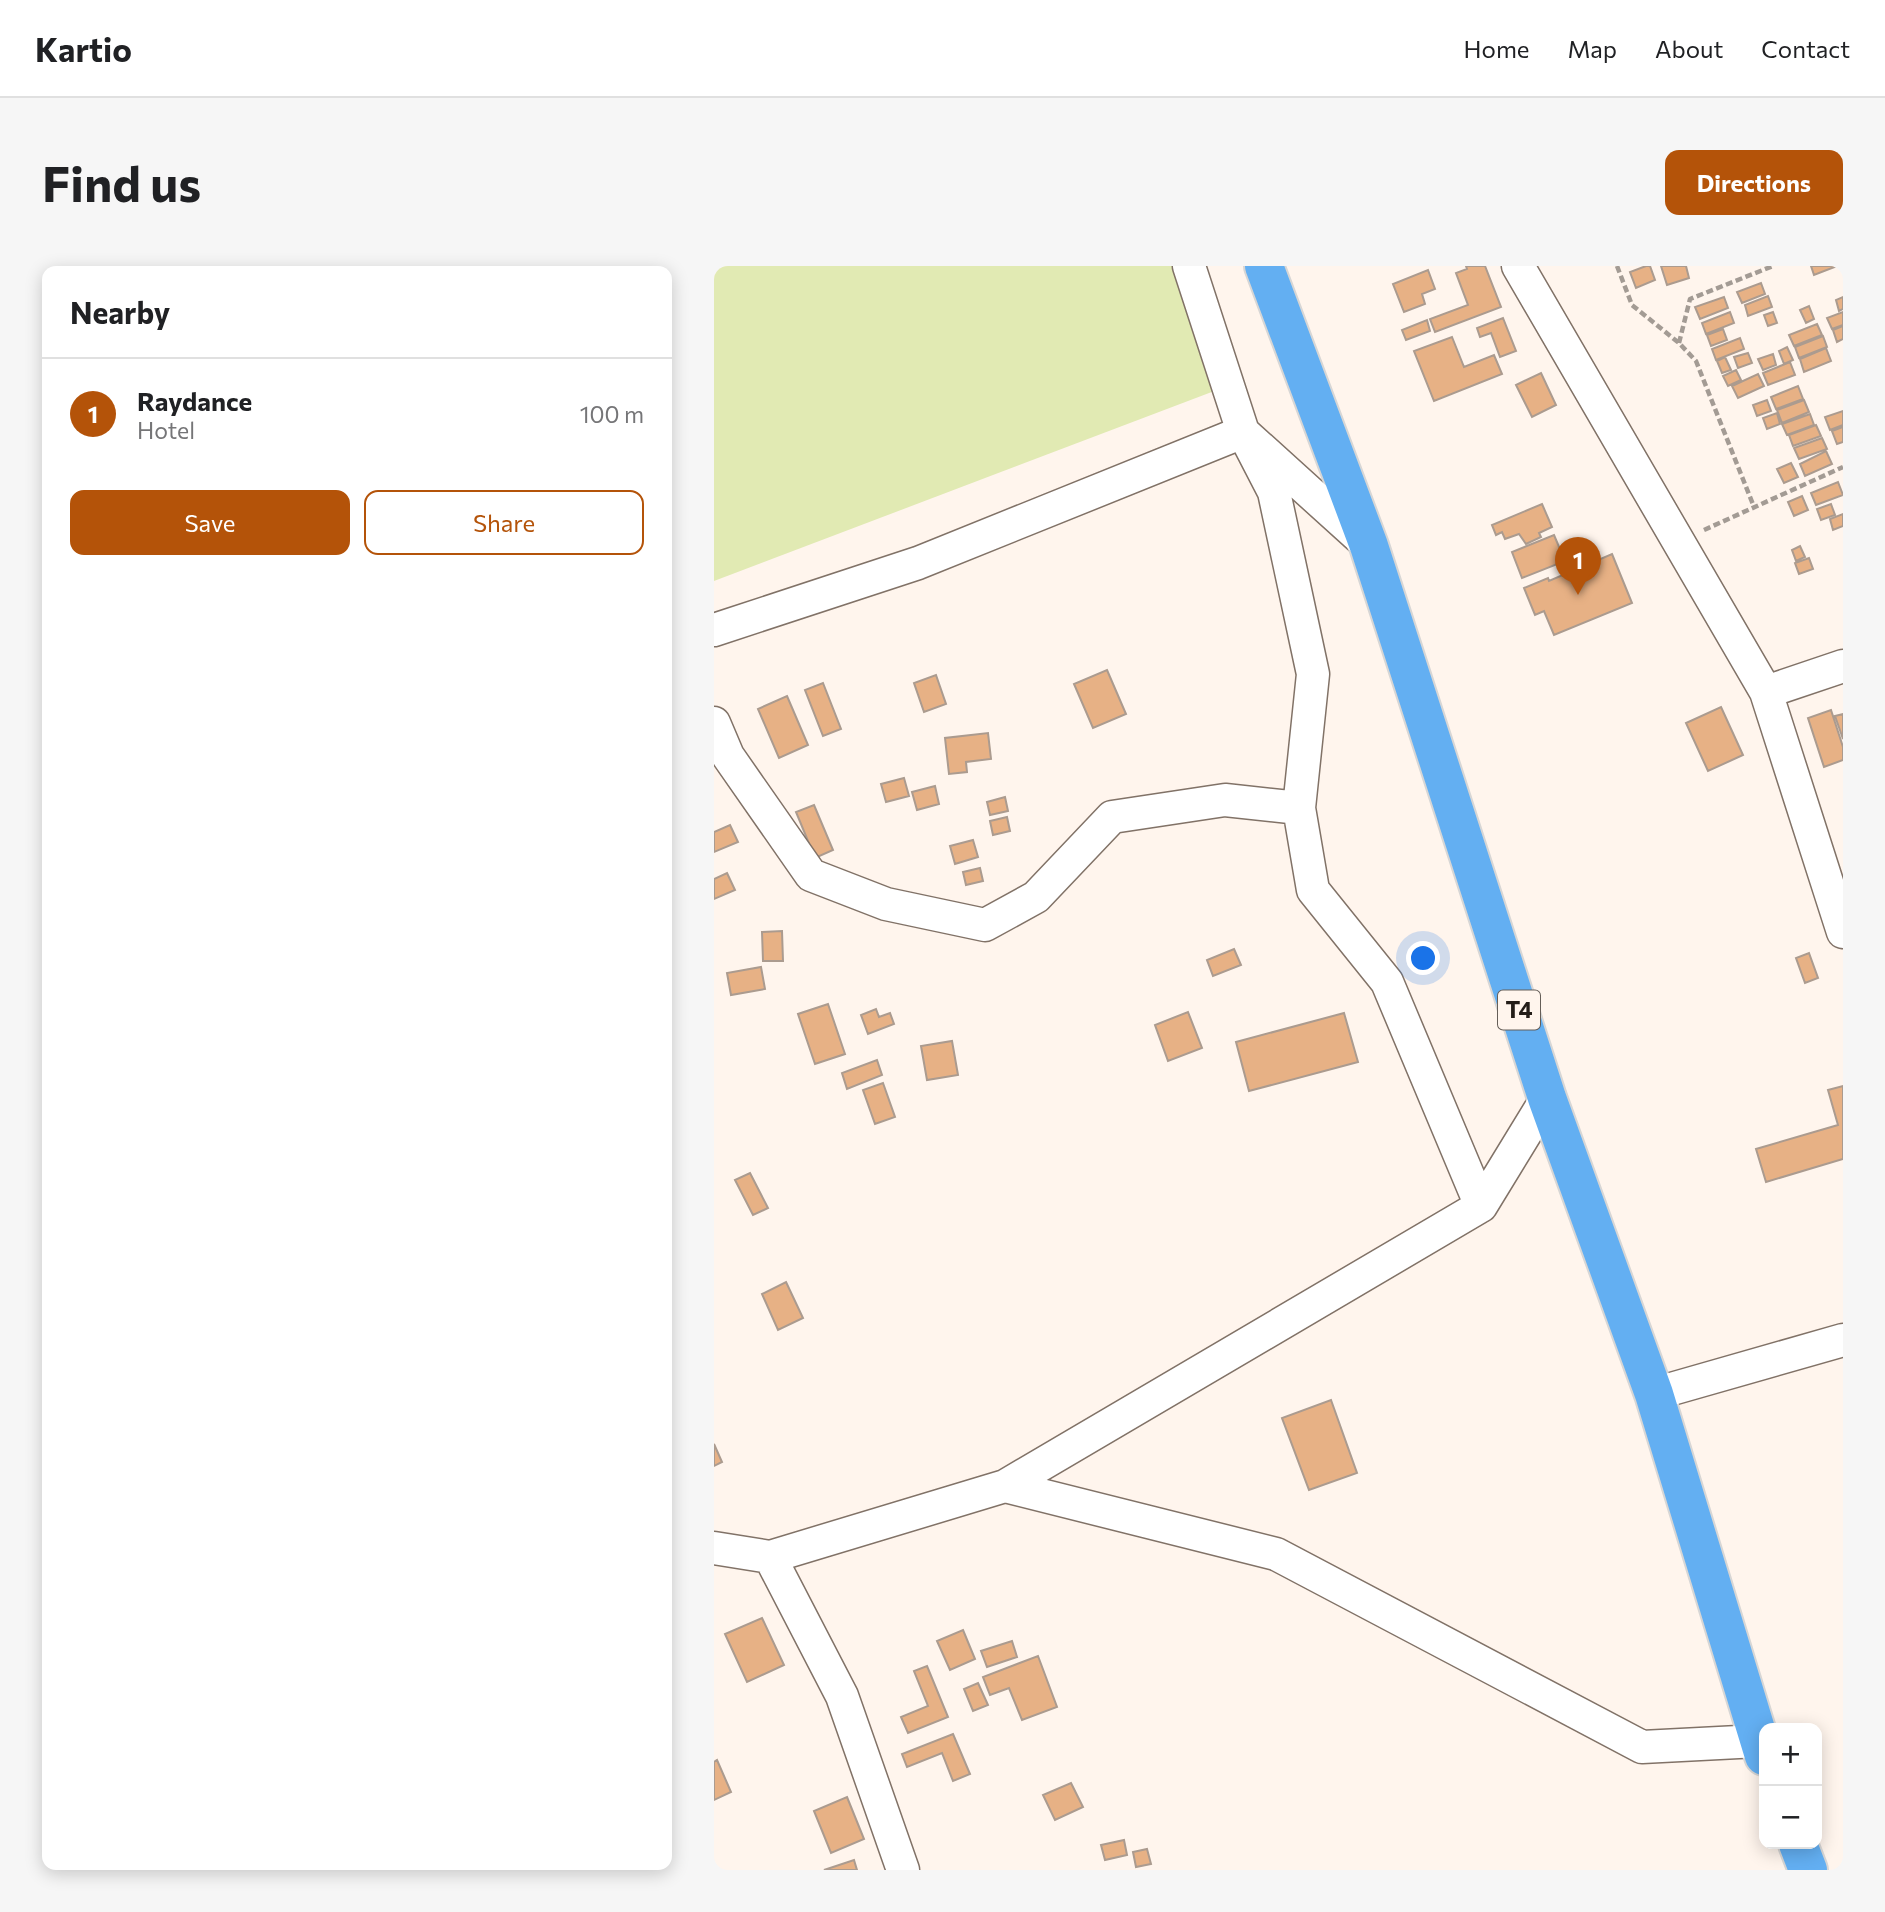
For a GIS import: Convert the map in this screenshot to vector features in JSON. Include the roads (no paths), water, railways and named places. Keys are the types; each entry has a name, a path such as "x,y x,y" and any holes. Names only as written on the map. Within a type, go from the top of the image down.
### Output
{"highway":[{"name":"T4","path":"1264,266 1369,547 1548,1098 1654,1394 1759,1742"},
{"path":"1800,1849 1808,1870"}],"street":[{"path":"1189,266 1243,432 1274,492 1313,674 1298,808 1313,890 1387,982 1480,1206"},
{"path":"1518,266 1766,692 1843,932"},
{"path":"1243,432 1369,547"},
{"path":"714,630 918,563 1243,432"},
{"path":"1766,692 1843,666"},
{"path":"714,723 728,756 811,874 886,904 985,926 1036,897 1112,817 1225,800 1298,808"},
{"path":"714,1548 770,1557 1005,1486 1480,1206 1548,1098"},
{"path":"1654,1394 1843,1340"},
{"path":"1005,1486 1276,1554 1642,1747 1759,1749"},
{"path":"770,1557 842,1696 903,1870"}],"place":[{"name":"Raydance","path":"1578,595"}]}
